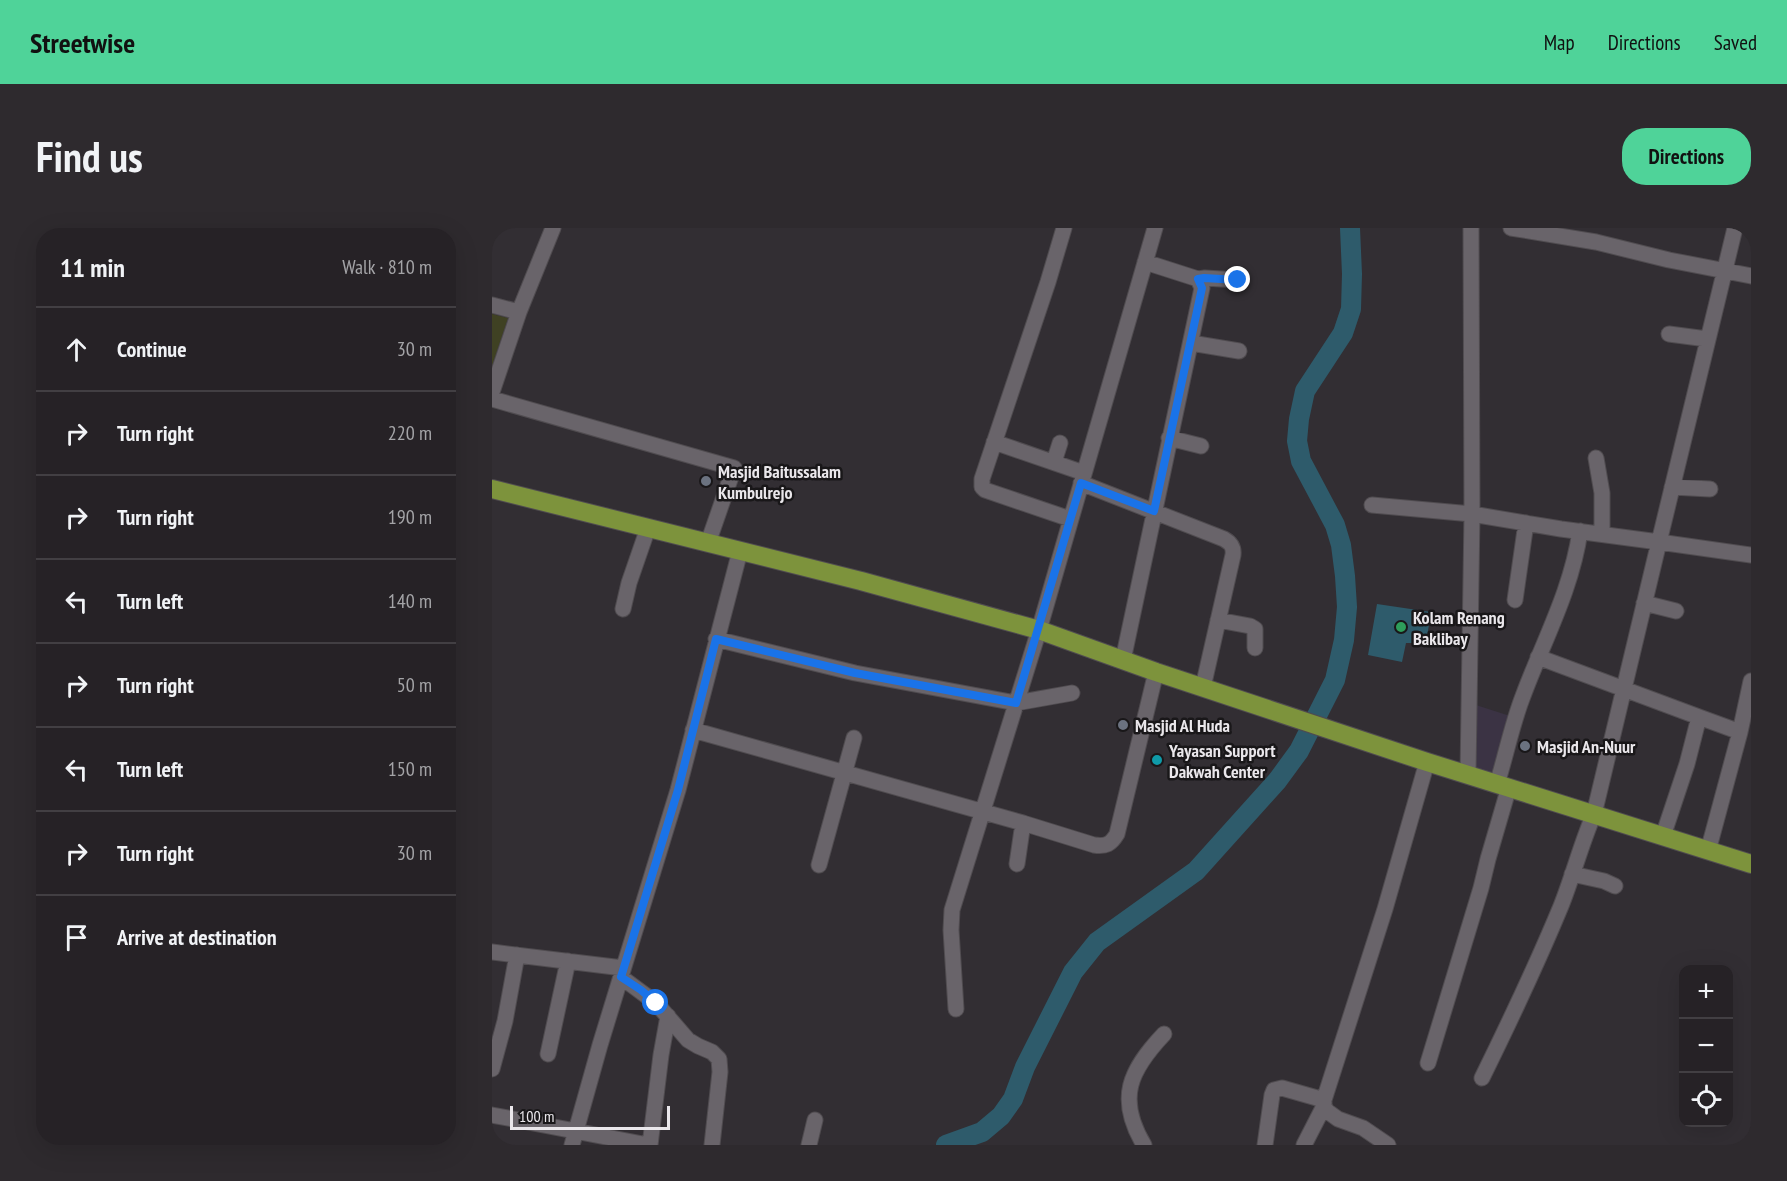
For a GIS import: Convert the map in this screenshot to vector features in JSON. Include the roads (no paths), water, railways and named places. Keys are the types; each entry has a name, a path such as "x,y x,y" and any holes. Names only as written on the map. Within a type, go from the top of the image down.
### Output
{"main road":[{"path":"492,489 934,601 1039,630 1156,672 1427,762 1751,864"}],"street":[{"path":"492,392 519,312 553,228"},
{"path":"1064,228 982,479 982,487 1070,519"},
{"path":"956,1009 951,920 956,897 1039,630 1155,228"},
{"path":"1468,774 1472,514 1471,228"},
{"path":"1511,228 1596,242 1669,260 1751,276"},
{"path":"1482,1078 1519,1003 1561,905 1593,814 1735,228"},
{"path":"1145,262 1198,279 1238,280"},
{"path":"1123,660 1202,288 1198,279"},
{"path":"492,305 519,312"},
{"path":"1669,334 1707,339"},
{"path":"1191,343 1239,351"},
{"path":"492,399 734,468 708,543"},
{"path":"1169,438 1201,446"},
{"path":"994,442 1054,462 1083,478 1154,511 1224,539 1232,545 1233,555 1203,687"},
{"path":"1054,462 1060,443"},
{"path":"1596,458 1602,494 1602,534"},
{"path":"1672,487 1710,489"},
{"path":"1372,504 1472,514 1751,555"},
{"path":"1515,600 1526,523"},
{"path":"623,609 648,528"},
{"path":"1428,1063 1481,888 1503,786 1514,721 1570,578 1580,531"},
{"path":"574,1138 675,800 740,551"},
{"path":"1644,603 1676,611"},
{"path":"1218,620 1255,629 1255,648"},
{"path":"716,639 855,673 1016,703 1072,693"},
{"path":"1538,657 1740,732"},
{"path":"693,730 1102,846 1113,841 1117,834 1128,796 1156,672"},
{"path":"1708,851 1740,732 1751,681"},
{"path":"1663,836 1687,764 1699,717"},
{"path":"819,865 854,738"},
{"path":"1304,1145 1324,1103 1385,909 1427,762"},
{"path":"1017,864 1023,823"},
{"path":"1572,874 1604,881 1615,886"},
{"path":"492,952 568,961 622,972 668,1016 688,1040 712,1053 718,1059 720,1072 712,1145"},
{"path":"492,1069 505,1021 517,955"},
{"path":"548,1054 568,961"},
{"path":"492,1115 574,1138 649,1145 668,1016"},
{"path":"1144,1145 1136,1130 1129,1106 1129,1095 1133,1075 1147,1052 1164,1034"},
{"path":"1265,1145 1272,1095 1275,1090 1282,1088 1324,1103"},
{"path":"1324,1103 1327,1112 1338,1119 1363,1128 1388,1145"},
{"path":"809,1145 815,1120"}],"water":[{"name":"Kolam Renang Baklibay","path":"1377,604 1431,612 1426,643 1406,643 1402,662 1368,655"}],"waterway":[{"path":"946,1145 982,1132 1001,1116 1013,1099 1025,1067 1073,972 1097,942 1196,871 1277,781 1299,751 1335,680 1344,640 1347,607 1341,545 1335,525 1301,461 1297,441 1305,391 1343,333 1351,309 1350,228"}],"place":[{"name":"Masjid Baitussalam Kumbulrejo","path":"706,481"},
{"name":"Kolam Renang Baklibay","path":"1401,627"},
{"name":"Masjid Al Huda","path":"1123,725"},
{"name":"Masjid An-Nuur","path":"1525,746"},
{"name":"Yayasan Support Dakwah Center","path":"1157,760"}]}
